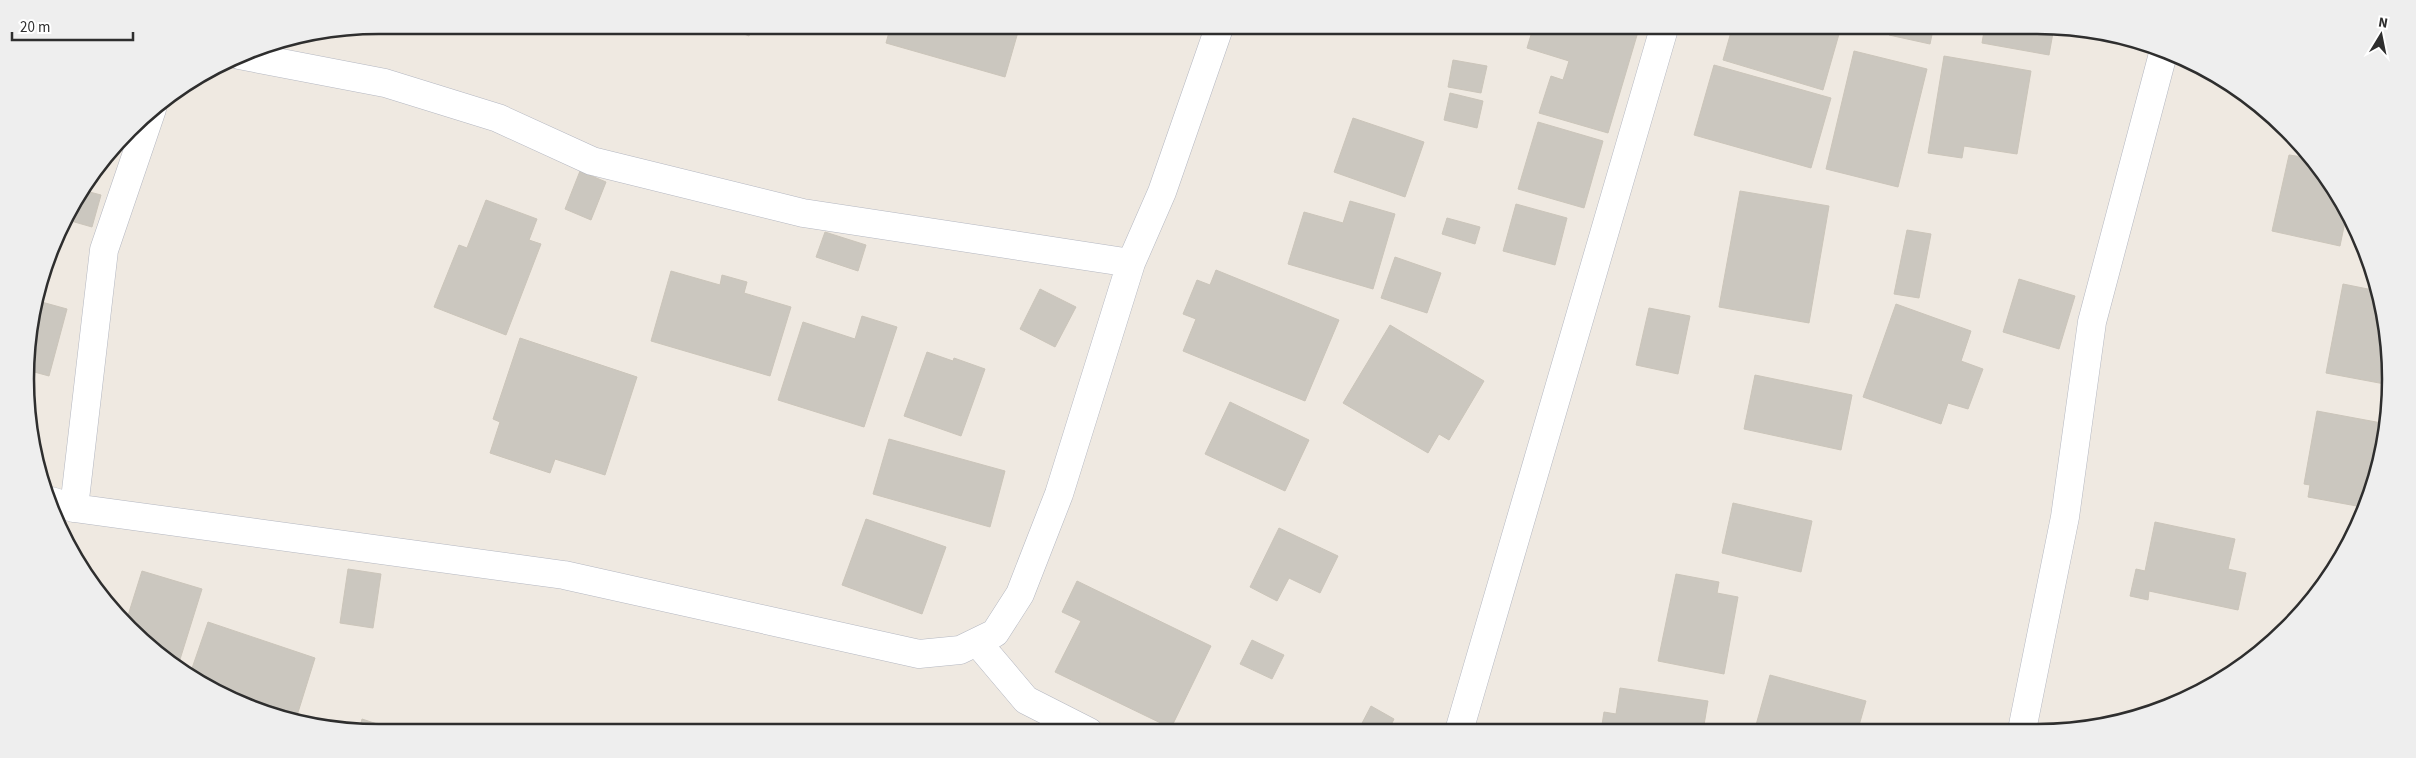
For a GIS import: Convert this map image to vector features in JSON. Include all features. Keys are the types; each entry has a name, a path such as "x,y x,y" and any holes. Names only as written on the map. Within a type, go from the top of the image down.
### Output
{"street":[{"path":"147,123 104,250 62,504 564,575 920,654 960,650 995,633 1020,594 1059,494 1131,263 1162,192 1217,34"},
{"path":"1460,724 1662,34"},
{"path":"2023,724 2065,517 2092,322 2162,57"},
{"path":"253,58 386,84 498,118 592,161 803,213 1131,263"},
{"path":"978,642 1026,700 1073,724"}],"building":[{"path":"888,34 1017,34 1005,77 886,43"},
{"path":"1531,34 1637,34 1608,133 1539,113 1551,76 1563,80 1569,61 1527,48"},
{"path":"1730,34 1839,34 1823,90 1723,60"},
{"path":"1889,34 1932,34 1930,44"},
{"path":"1984,34 2053,34 2049,55 1982,43"},
{"path":"1854,51 1927,69 1898,187 1826,169"},
{"path":"1944,56 2031,71 2017,154 1964,146 1962,158 1928,153"},
{"path":"1453,60 1487,66 1481,93 1448,87"},
{"path":"1714,65 1831,98 1811,168 1694,135"},
{"path":"1450,93 1483,101 1477,128 1444,120"},
{"path":"1353,118 1424,142 1405,197 1334,172"},
{"path":"1538,122 1603,141 1584,208 1518,189"},
{"path":"2289,155 2302,157 2336,206 2345,222 2340,246 2272,231"},
{"path":"580,171 606,182 591,220 565,209"},
{"path":"1740,191 1829,206 1809,323 1719,307"},
{"path":"89,192 101,195 92,227 72,221"},
{"path":"486,200 537,219 529,240 541,244 506,335 434,307 459,245 467,248"},
{"path":"1350,201 1395,214 1373,289 1288,264 1304,212 1343,223"},
{"path":"1516,204 1567,218 1555,265 1503,251"},
{"path":"1447,218 1480,227 1475,244 1442,234"},
{"path":"1907,230 1931,234 1919,298 1894,294"},
{"path":"825,232 866,245 858,271 816,257"},
{"path":"1395,257 1441,273 1427,313 1381,298"},
{"path":"1216,270 1339,320 1305,401 1183,351 1196,319 1183,314 1197,280 1210,285"},
{"path":"671,271 720,285 722,275 747,282 744,293 791,307 770,376 651,341"},
{"path":"2019,279 2075,296 2059,349 2003,332"},
{"path":"2343,284 2370,289 2376,312 2382,356 2382,384 2326,373"},
{"path":"1040,289 1076,307 1055,347 1020,329"},
{"path":"43,302 67,309 49,376 34,372 34,356"},
{"path":"1896,304 1971,331 1961,361 1983,369 1968,409 1948,403 1941,424 1863,397"},
{"path":"1649,308 1690,316 1678,374 1636,365"},
{"path":"862,316 897,327 864,427 778,400 803,322 855,339"},
{"path":"1390,325 1484,381 1449,440 1439,434 1428,453 1343,403"},
{"path":"520,338 637,377 605,475 555,459 550,473 490,453 500,422 493,419"},
{"path":"927,352 953,361 954,358 985,369 961,436 904,416"},
{"path":"1755,375 1852,395 1841,450 1744,429"},
{"path":"1230,402 1309,440 1285,491 1205,454"},
{"path":"2317,411 2379,423 2376,446 2358,506 2308,497 2310,485 2304,484"},
{"path":"889,439 1005,471 990,527 873,494"},
{"path":"1733,503 1812,521 1801,572 1722,553"},
{"path":"866,519 946,547 922,614 842,585"},
{"path":"2155,522 2235,539 2228,569 2246,573 2238,610 2149,591 2148,600 2130,596 2136,569 2145,571"},
{"path":"1279,528 1338,556 1320,593 1289,578 1277,601 1250,587"},
{"path":"348,569 381,574 373,628 340,623"},
{"path":"142,571 202,589 180,661 151,639 128,616"},
{"path":"1676,574 1719,582 1717,593 1738,597 1724,674 1658,661"},
{"path":"1077,581 1211,646 1173,724 1163,724 1055,672 1081,621 1062,612"},
{"path":"208,622 315,658 297,714 247,698 226,689 192,669"},
{"path":"1252,640 1284,655 1272,679 1240,664"},
{"path":"1770,675 1866,701 1859,724 1756,724"},
{"path":"1620,688 1708,701 1704,724 1602,724 1604,712 1616,714"},
{"path":"1371,706 1394,719 1392,724 1362,724"},
{"path":"362,719 377,724 361,724"}]}
